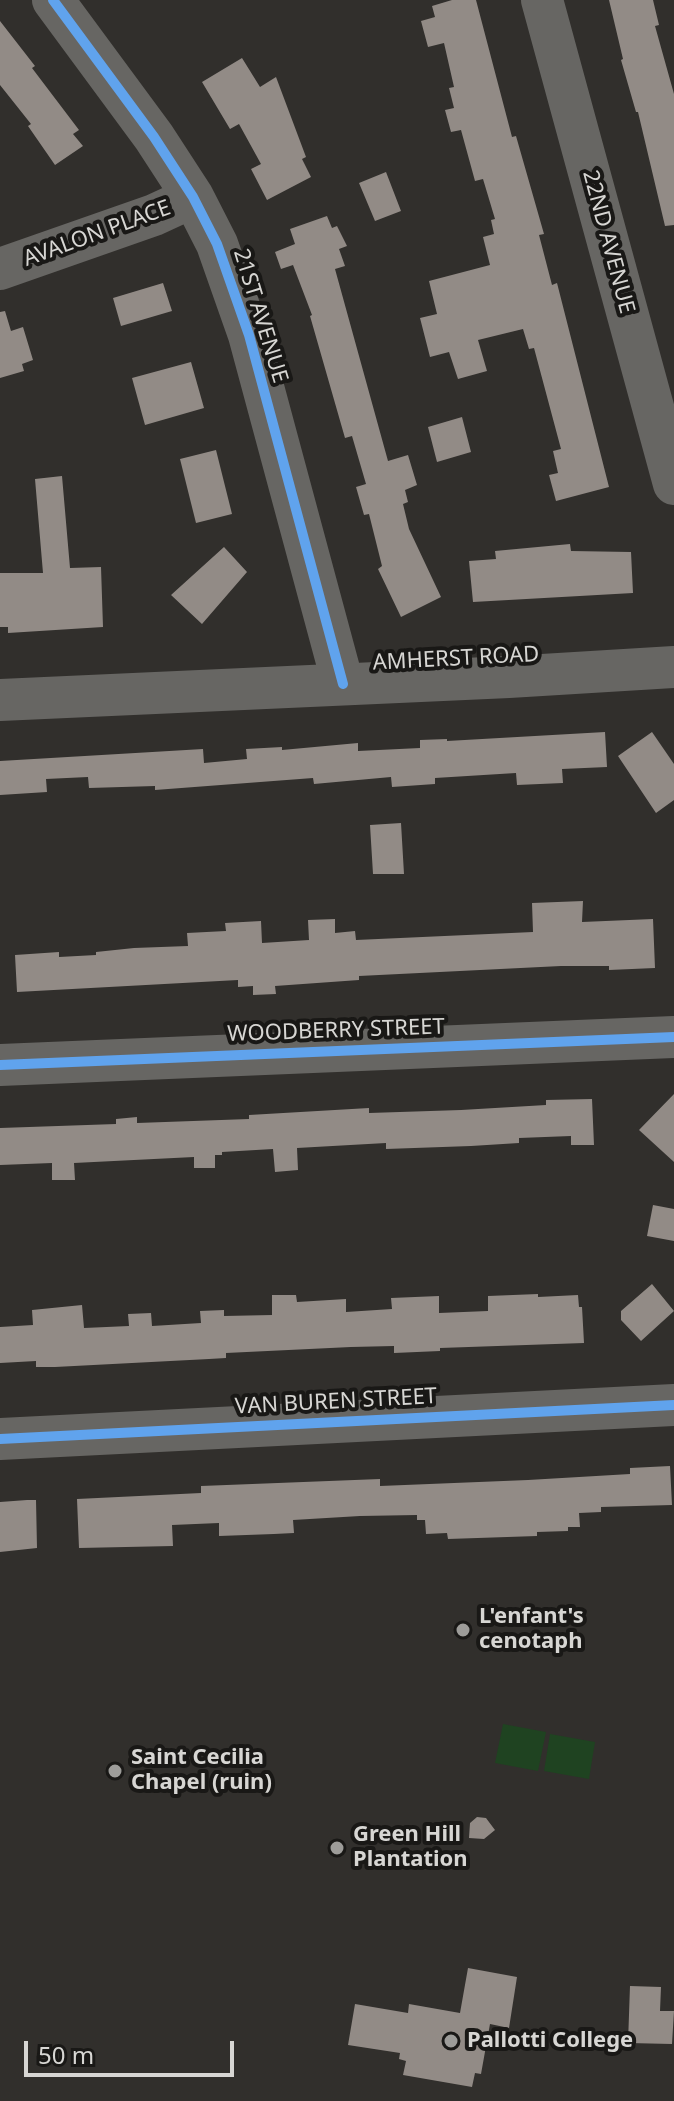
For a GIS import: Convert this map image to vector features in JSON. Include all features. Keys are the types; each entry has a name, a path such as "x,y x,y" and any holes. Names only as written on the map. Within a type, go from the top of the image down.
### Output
{"street":[{"name":"21ST AVENUE","path":"53,0 154,137 193,197 217,244 249,335 343,684"},
{"name":"22ND AVENUE","path":"542,0 674,484"},
{"name":"AVALON PLACE","path":"0,269 154,215 193,197"},
{"name":"AMHERST ROAD","path":"0,700 674,667"},
{"name":"WOODBERRY STREET","path":"0,1065 674,1037"},
{"name":"VAN BUREN STREET","path":"0,1439 674,1405"}],"green space":[{"path":"503,1724 546,1732 538,1771 495,1763"},
{"path":"550,1734 595,1742 589,1779 544,1771"}],"building":[{"path":"452,0 476,0 512,137 516,136 544,234 539,235 552,285 557,283 609,487 556,501 549,475 558,473 553,451 561,449 534,348 529,349 523,329 478,340 487,371 458,379 449,352 430,357 420,318 437,314 429,281 490,265 483,237 494,234 491,220 495,219 483,179 475,181 461,130 451,132 445,110 454,108 449,88 454,87 444,43 428,47 421,21 435,17 432,6"},
{"path":"609,0 653,0 659,25 655,26 674,94 674,225 665,226 638,112 621,60"},
{"path":"0,21 79,130 73,134 83,146 55,165 28,126 31,124 0,85"},
{"path":"242,58 260,87 276,77 306,157 302,159 311,177 267,200 251,169 261,164 239,124 230,129 202,82"},
{"path":"386,172 401,211 375,221 359,183"},
{"path":"327,216 332,228 337,226 347,246 339,249 345,266 335,269 388,461 408,455 417,485 405,490 408,502 403,504 409,529 441,597 401,617 378,569 382,566 369,514 364,515 356,487 366,484 352,436 345,438 312,315 293,265 281,269 275,252 295,244 290,229"},
{"path":"163,283 172,311 121,326 113,298"},
{"path":"5,311 11,331 23,327 33,360 22,364 24,371 0,378 0,312"},
{"path":"191,362 204,408 145,425 132,378"},
{"path":"462,417 471,452 437,462 428,427"},
{"path":"216,450 232,514 196,523 180,459"},
{"path":"62,476 70,568 101,567 103,627 8,633 8,627 0,627 0,573 43,573 35,479"},
{"path":"570,544 571,551 631,552 633,593 473,602 469,561 496,559 495,551"},
{"path":"224,547 247,572 202,624 171,595"},
{"path":"605,732 607,767 562,769 563,783 517,785 516,773 435,778 435,784 392,787 391,777 314,784 313,778 155,790 155,786 89,788 88,777 46,779 47,792 0,795 0,761 203,749 204,763 247,759 246,749 282,747 282,750 358,743 358,751 420,748 420,740"},
{"path":"652,732 674,764 674,800 656,813 618,756"},
{"path":"401,823 404,874 373,874 370,825"},
{"path":"583,901 582,922 653,919 655,968 609,970 609,966 561,966 359,976 359,980 275,986 276,994 253,995 253,986 238,987 238,980 17,992 15,955 59,952 59,957 96,955 96,952 134,948 188,946 187,933 226,931 225,923 261,921 262,943 309,940 308,920 335,919 335,933 355,931 356,940 533,932 532,903"},
{"path":"674,1094 674,1162 639,1130"},
{"path":"592,1099 594,1145 571,1145 571,1136 519,1138 519,1143 471,1146 386,1149 386,1143 297,1148 298,1170 275,1172 273,1149 222,1152 222,1155 215,1155 215,1168 194,1168 194,1157 74,1163 75,1180 52,1180 52,1163 0,1165 0,1128 116,1124 116,1119 137,1117 137,1123 249,1119 249,1115 369,1108 369,1113 461,1110 546,1105 546,1100"},
{"path":"653,1205 674,1209 674,1241 647,1236"},
{"path":"652,1284 674,1311 641,1341 621,1320 621,1311"},
{"path":"538,1294 538,1297 578,1295 579,1307 582,1307 584,1343 440,1348 440,1351 394,1353 394,1346 351,1347 226,1353 226,1358 55,1367 36,1367 36,1361 0,1363 0,1327 33,1325 32,1310 82,1305 84,1328 129,1326 128,1314 151,1313 152,1326 201,1323 200,1311 224,1310 224,1316 272,1315 272,1295 296,1295 297,1302 346,1299 346,1312 392,1309 391,1298 439,1296 439,1313 488,1311 488,1296"},
{"path":"670,1466 672,1505 601,1507 601,1512 579,1513 580,1527 568,1527 568,1531 537,1532 537,1536 448,1539 447,1533 426,1534 425,1520 417,1520 417,1515 360,1516 293,1520 294,1533 274,1534 219,1536 219,1523 172,1525 173,1546 79,1548 77,1499 201,1493 201,1486 380,1479 380,1486 528,1480 630,1474 630,1468"},
{"path":"36,1500 37,1548 0,1552 0,1502"},
{"path":"477,1817 486,1818 495,1830 484,1839 469,1838 470,1823"},
{"path":"468,1968 517,1977 509,2028 490,2024 481,2074 475,2073 472,2087 403,2075 406,2061 399,2059 400,2053 348,2045 355,2004 408,2013 409,2004 460,2013"},
{"path":"630,1986 661,1987 660,2011 674,2011 672,2044 628,2043"}],"cycle path":[{"path":"53,0 154,137 193,197 217,244 249,335 343,684"},
{"path":"0,1065 674,1037"},
{"path":"0,1439 674,1405"}],"place":[{"name":"L'enfant's cenotaph","path":"463,1630"},
{"name":"Saint Cecilia Chapel (ruin)","path":"115,1771"},
{"name":"Green Hill Plantation","path":"337,1848"},
{"name":"Pallotti College","path":"451,2041"}]}
